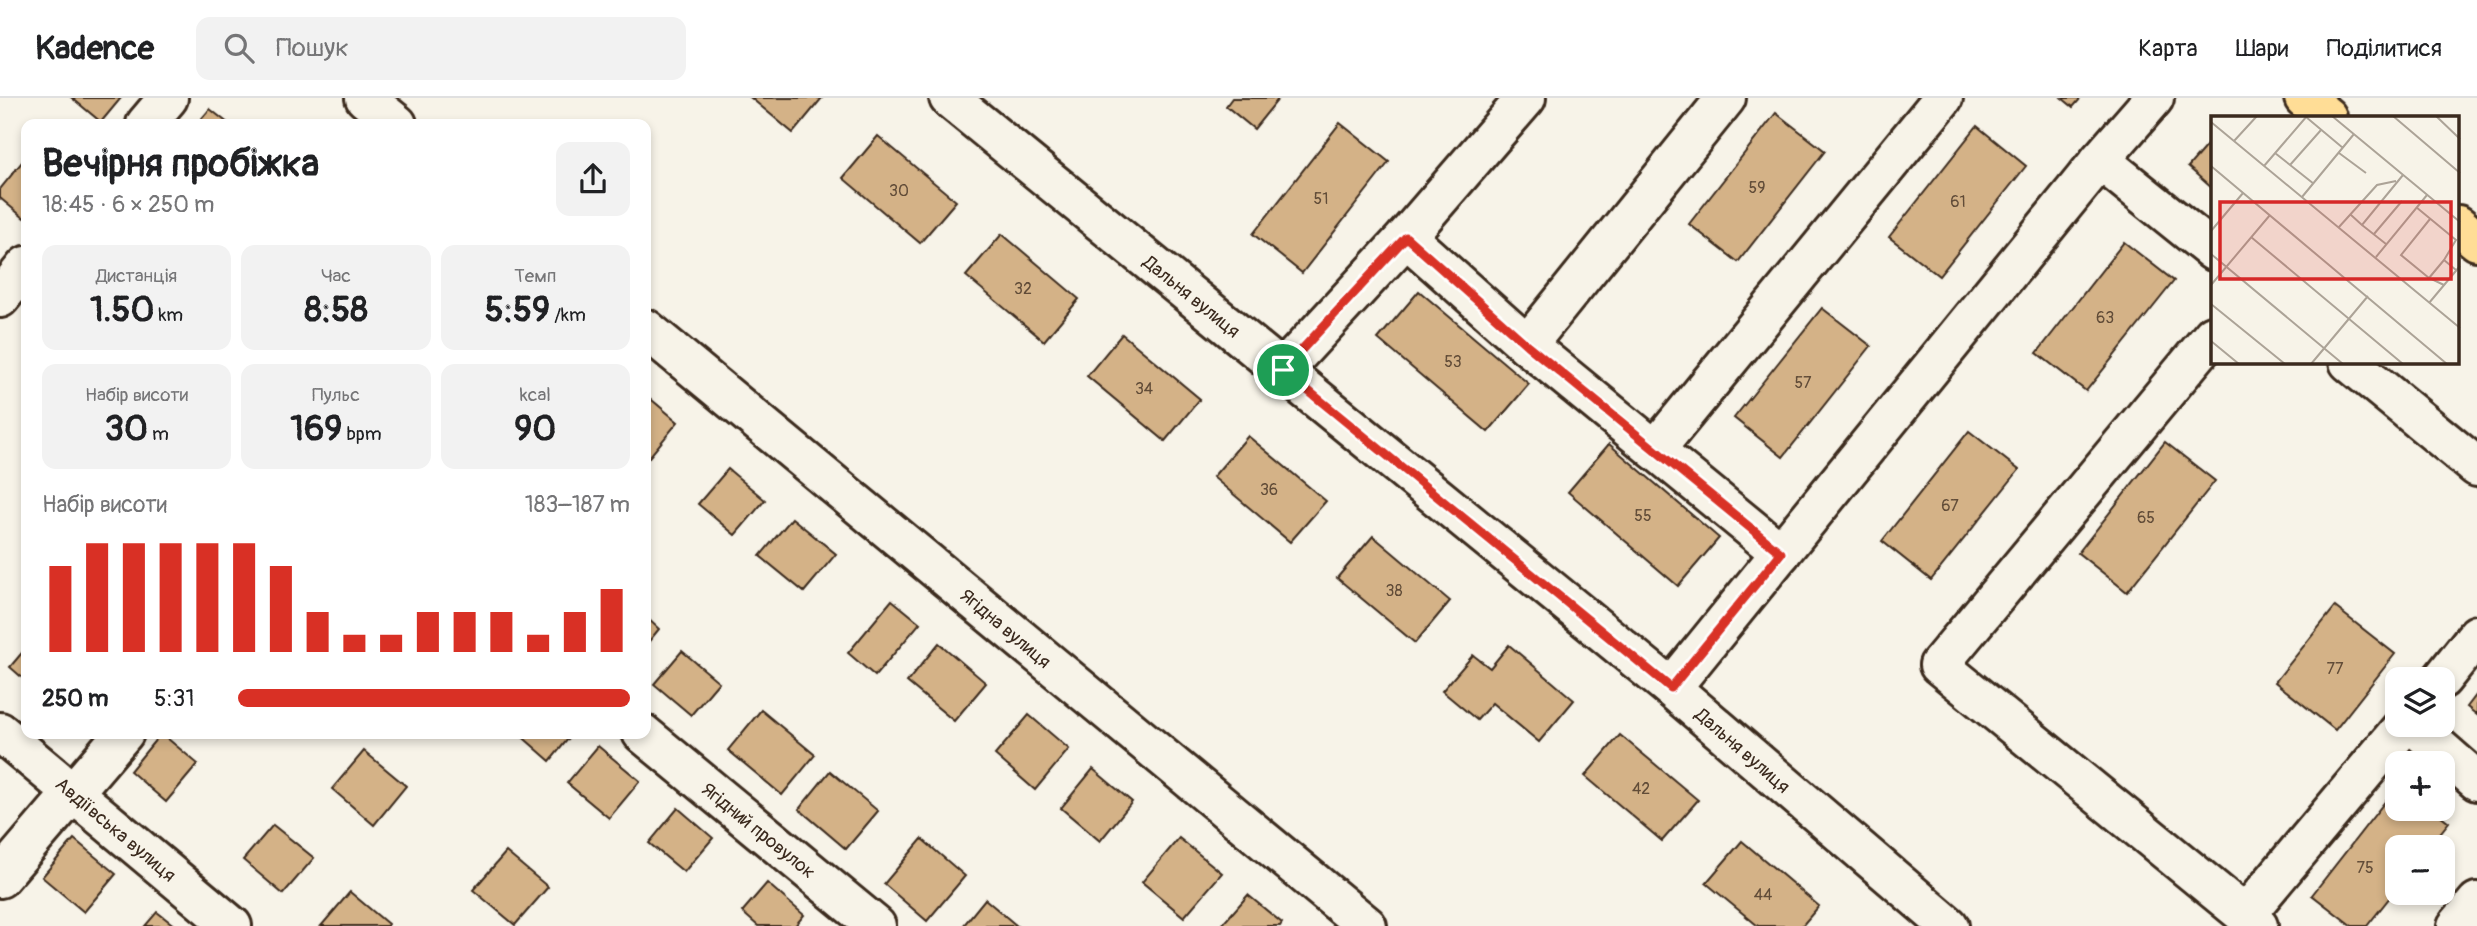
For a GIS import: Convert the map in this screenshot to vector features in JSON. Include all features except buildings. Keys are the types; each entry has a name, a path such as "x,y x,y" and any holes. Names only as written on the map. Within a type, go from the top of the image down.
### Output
{"main road":[{"path":"2304,98 2326,116"},
{"path":"2460,227 2477,241"}],"street":[{"path":"150,119 168,98"},
{"path":"365,98 391,119"},
{"name":"Дальня вулиця","path":"949,98 1671,688 1949,926"},
{"path":"1283,370 1406,237 1525,98"},
{"path":"1527,345 1726,98"},
{"path":"1655,450 1943,98"},
{"path":"1671,688 2100,160 2154,98"},
{"path":"2100,160 2211,249"},
{"path":"1406,237 1527,345 1781,553"},
{"path":"0,298 21,272"},
{"name":"Ягідна вулиця","path":"651,333 1367,926"},
{"path":"2211,337 1940,665 2252,920 2395,737"},
{"path":"2351,364 2477,467"},
{"path":"2452,667 2477,635"},
{"name":"Авдіївська вулиця","path":"0,732 232,926"},
{"path":"2427,737 2477,781"},
{"path":"0,878 119,739"},
{"name":"Ягідний провулок","path":"649,739 876,926"},
{"path":"2458,926 2477,902"}],"route":[{"path":"1406,237 1527,345 1781,553 1671,688 1283,370 1406,237"}]}
